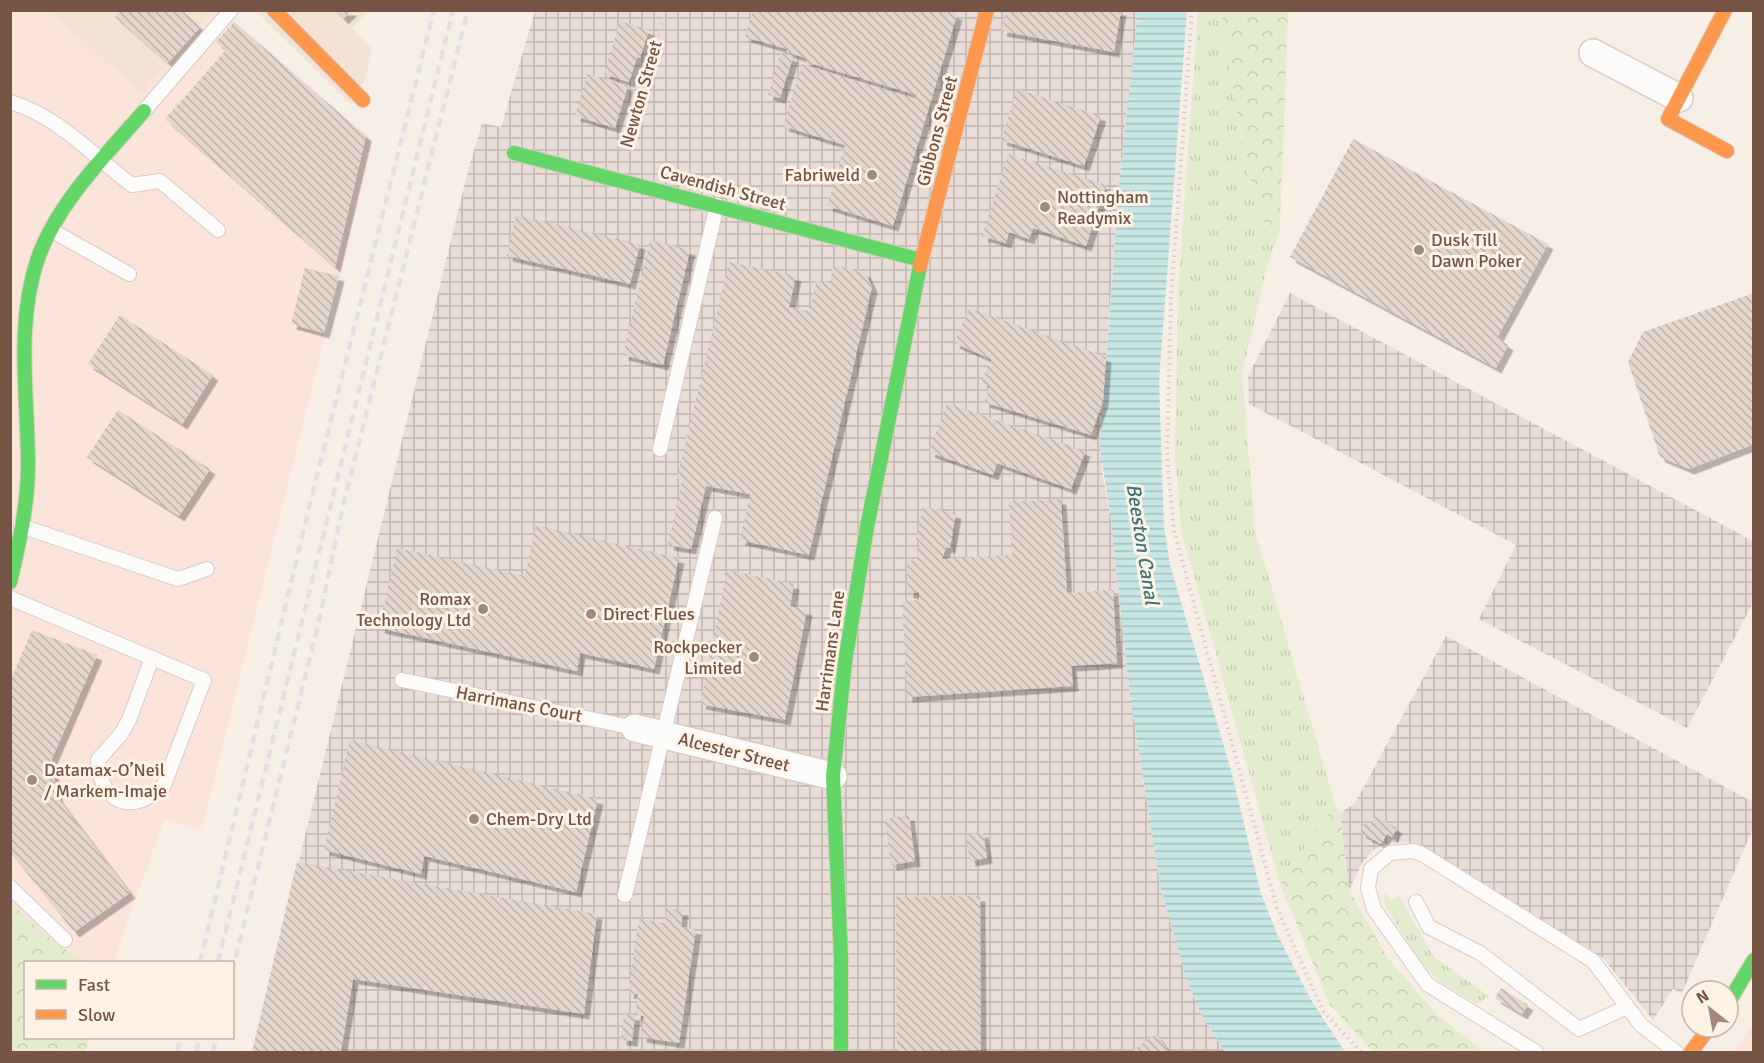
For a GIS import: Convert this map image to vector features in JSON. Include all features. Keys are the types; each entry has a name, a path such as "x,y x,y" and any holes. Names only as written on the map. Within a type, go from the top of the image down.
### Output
{"street":[{"path":"274,10 363,100"},
{"name":"Gibbons Street","path":"921,260 987,10"},
{"path":"1725,10 1668,119 1727,152"},
{"path":"1593,53 1679,98"},
{"path":"10,582 17,525 28,467 25,357 27,303 39,259 51,230 100,161 144,111"},
{"name":"Cavendish Street","path":"514,153 617,178 921,260"},
{"name":"Harrimans Lane","path":"841,1053 842,958 833,776 845,662 867,527 921,260"},
{"name":"Alcester Street","path":"635,728 833,776"},
{"path":"1740,983 1754,960"},
{"path":"1691,1053 1701,1039"}],"lane":[{"path":"144,111 231,10"},
{"path":"10,102 23,106 57,124 132,185 160,181 218,230"},
{"path":"660,449 717,205"},
{"path":"51,230 129,274"},
{"path":"625,895 715,518"},
{"path":"17,525 178,579 207,569"},
{"path":"10,598 152,658 204,680 164,785 155,794 131,803 119,801 104,790 98,776 98,760 121,734 129,720 152,658"},
{"name":"Harrimans Court","path":"402,680 635,728"},
{"path":"1536,1053 1427,984 1398,946 1374,909 1368,888 1371,869 1390,853 1413,851 1422,854 1593,961 1641,1025 1676,1053"},
{"path":"10,887 65,940"},
{"path":"1416,902 1429,927 1480,953 1579,1029 1628,1007"}],"path":[{"name":"Newton Street","path":"617,178 666,10"},
{"path":"1192,10 1171,297 1167,457 1174,531 1277,908 1323,1011 1361,1053"}],"shaded area":[{"path":"10,11 50,11 142,93 214,11 222,11 373,141 202,831 165,818 113,961 84,961 58,945 11,905"},
{"path":"50,11 214,11 142,94"},
{"path":"256,11 368,11 352,28 372,48 365,80 351,105"},
{"path":"535,11 1138,11 1119,183 1107,343 1102,472 1111,520 1129,689 1160,885 1186,978 1201,1014 1225,1052 252,1052 468,171 482,123 501,127"},
{"path":"1290,293 1753,541 1753,603 1687,728 1479,619 1516,545 1249,404 1248,376"},
{"path":"1446,636 1753,802 1754,826 1688,979 1680,979 1680,992 1673,989 1653,1020 1603,958 1422,847 1407,842 1384,844 1373,850 1362,863 1349,890 1340,813 1355,803"},
{"path":"1753,1024 1753,1052 1734,1052"}],"green space":[{"path":"1198,11 1221,11 1244,157 1267,231 1280,230 1267,267 1242,374 1255,531 1335,804 1280,884 1181,529 1175,456 1178,293"},
{"path":"1221,11 1288,11 1280,230 1267,231 1244,157"},
{"path":"1335,804 1340,813 1349,890 1387,957 1436,1014 1484,1052 1373,1052 1330,1005 1280,884"},
{"path":"1385,890 1391,900 1399,896 1434,957 1489,996 1477,1004 1438,980 1420,962 1384,903"},
{"path":"11,904 58,945 84,961 24,961 24,1039 90,1039 85,1052 11,1052"}],"water":[{"name":"Beeston Canal","path":"1138,11 1187,11 1159,381 1164,527 1170,565 1231,770 1261,894 1278,936 1311,1000 1345,1052 1225,1052 1201,1014 1186,978 1160,885 1129,689 1111,520 1100,448 1119,183"}],"building":[{"path":"120,10 182,10 200,27 168,63 115,17"},
{"path":"335,10 352,10 343,19"},
{"path":"753,10 944,10 957,15 893,226 827,206 845,145 783,126 802,64 916,99 917,95 806,62 806,58 786,52 787,49 745,37"},
{"path":"1007,10 1121,10 1114,52 1001,31"},
{"path":"620,21 649,30 629,82 604,74"},
{"path":"234,22 366,136 335,267 165,119 226,50 216,42"},
{"path":"781,53 793,57 780,98 768,95"},
{"path":"587,74 628,86 615,128 575,116"},
{"path":"1017,89 1101,116 1084,166 1001,140"},
{"name":"Dusk Till Dawn Poker","path":"1353,139 1548,244 1497,338 1508,345 1496,368 1290,257"},
{"name":"Nottingham Readymix","path":"1008,154 1106,185 1086,246 1033,228 1029,239 1009,232 1006,243 982,236"},
{"path":"516,215 640,244 630,284 507,256"},
{"path":"650,240 690,250 663,365 623,355"},
{"path":"729,262 796,276 789,307 809,311 817,280 830,283 833,265 865,272 872,287 809,555 740,540 750,494 706,486 691,549 668,545 682,480 677,478"},
{"path":"305,268 339,276 324,333 291,324"},
{"path":"1754,293 1754,444 1689,469 1660,457 1628,362 1643,332"},
{"path":"969,308 1106,357 1103,401 1091,435 984,402 990,386 981,382 991,359 954,343"},
{"path":"120,315 213,375 182,424 88,364"},
{"path":"947,403 1085,451 1071,489 997,463 993,475 929,452"},
{"path":"118,410 210,469 179,516 87,457"},
{"path":"1061,499 1067,593 1113,590 1117,663 1071,666 1073,686 907,697 902,601 919,600 919,592 908,593 907,561 916,560 920,542 916,540 923,507 956,513 950,548 946,547 942,559 1012,555 1009,502"},
{"name":"Direct Flues","path":"536,525 679,558 654,669 580,653 577,671 379,628 397,548 525,576"},
{"name":"Rockpecker Limited","path":"727,570 794,584 790,606 807,610 785,720 700,704"},
{"name":"Datamax-O’Neil / Markem-Imaje","path":"32,630 97,655 51,761 58,798 130,893 74,932 10,852 10,682"},
{"path":"350,740 598,799 576,892 424,856 421,874 324,850"},
{"path":"909,815 915,861 891,865 885,819"},
{"path":"1375,816 1397,828 1392,837 1387,834 1381,844 1360,832 1365,822 1370,825"},
{"path":"983,832 987,858 970,861 966,835"},
{"path":"297,862 597,914 584,1014 353,979 341,1052 252,1052"},
{"path":"980,896 981,1050 897,1051 896,897"},
{"path":"667,908 683,910 681,927 696,929 679,1043 641,1037 644,1016 635,1015 638,994 628,993 639,919 665,923"},
{"path":"1501,988 1528,1005 1522,1014 1495,998"},
{"path":"624,1014 635,1015 632,1041 621,1040"},
{"path":"1156,1034 1169,1052 1131,1052"}],"railway":[{"path":"200,961 309,508 434,10"},
{"path":"218,961 453,10"},
{"path":"234,964 318,625 343,506 468,10"},
{"path":"177,1052 180,1039"},
{"path":"196,1052 200,1039"},
{"path":"213,1052 216,1039"}],"traffic: fast":[{"path":"10,582 25,510 28,465 25,335 31,283 38,258 47,237 70,198 144,111"},
{"path":"514,153 921,260"},
{"path":"841,1052 841,958 833,776 845,662 867,527 920,266"},
{"path":"1740,983 1754,960"}],"traffic: slow":[{"path":"274,10 363,100"},
{"path":"920,266 987,10"},
{"path":"1725,10 1668,119 1727,151"},
{"path":"1691,1052 1701,1039"}],"place":[{"name":"Fabriweld","path":"872,175"},
{"name":"Nottingham Readymix","path":"1045,207"},
{"name":"Dusk Till Dawn Poker","path":"1419,250"},
{"name":"Romax Technology Ltd","path":"483,609"},
{"name":"Direct Flues","path":"591,614"},
{"name":"Rockpecker Limited","path":"754,657"},
{"name":"Datamax-O’Neil / Markem-Imaje","path":"32,780"},
{"name":"Chem-Dry Ltd","path":"474,819"}]}
